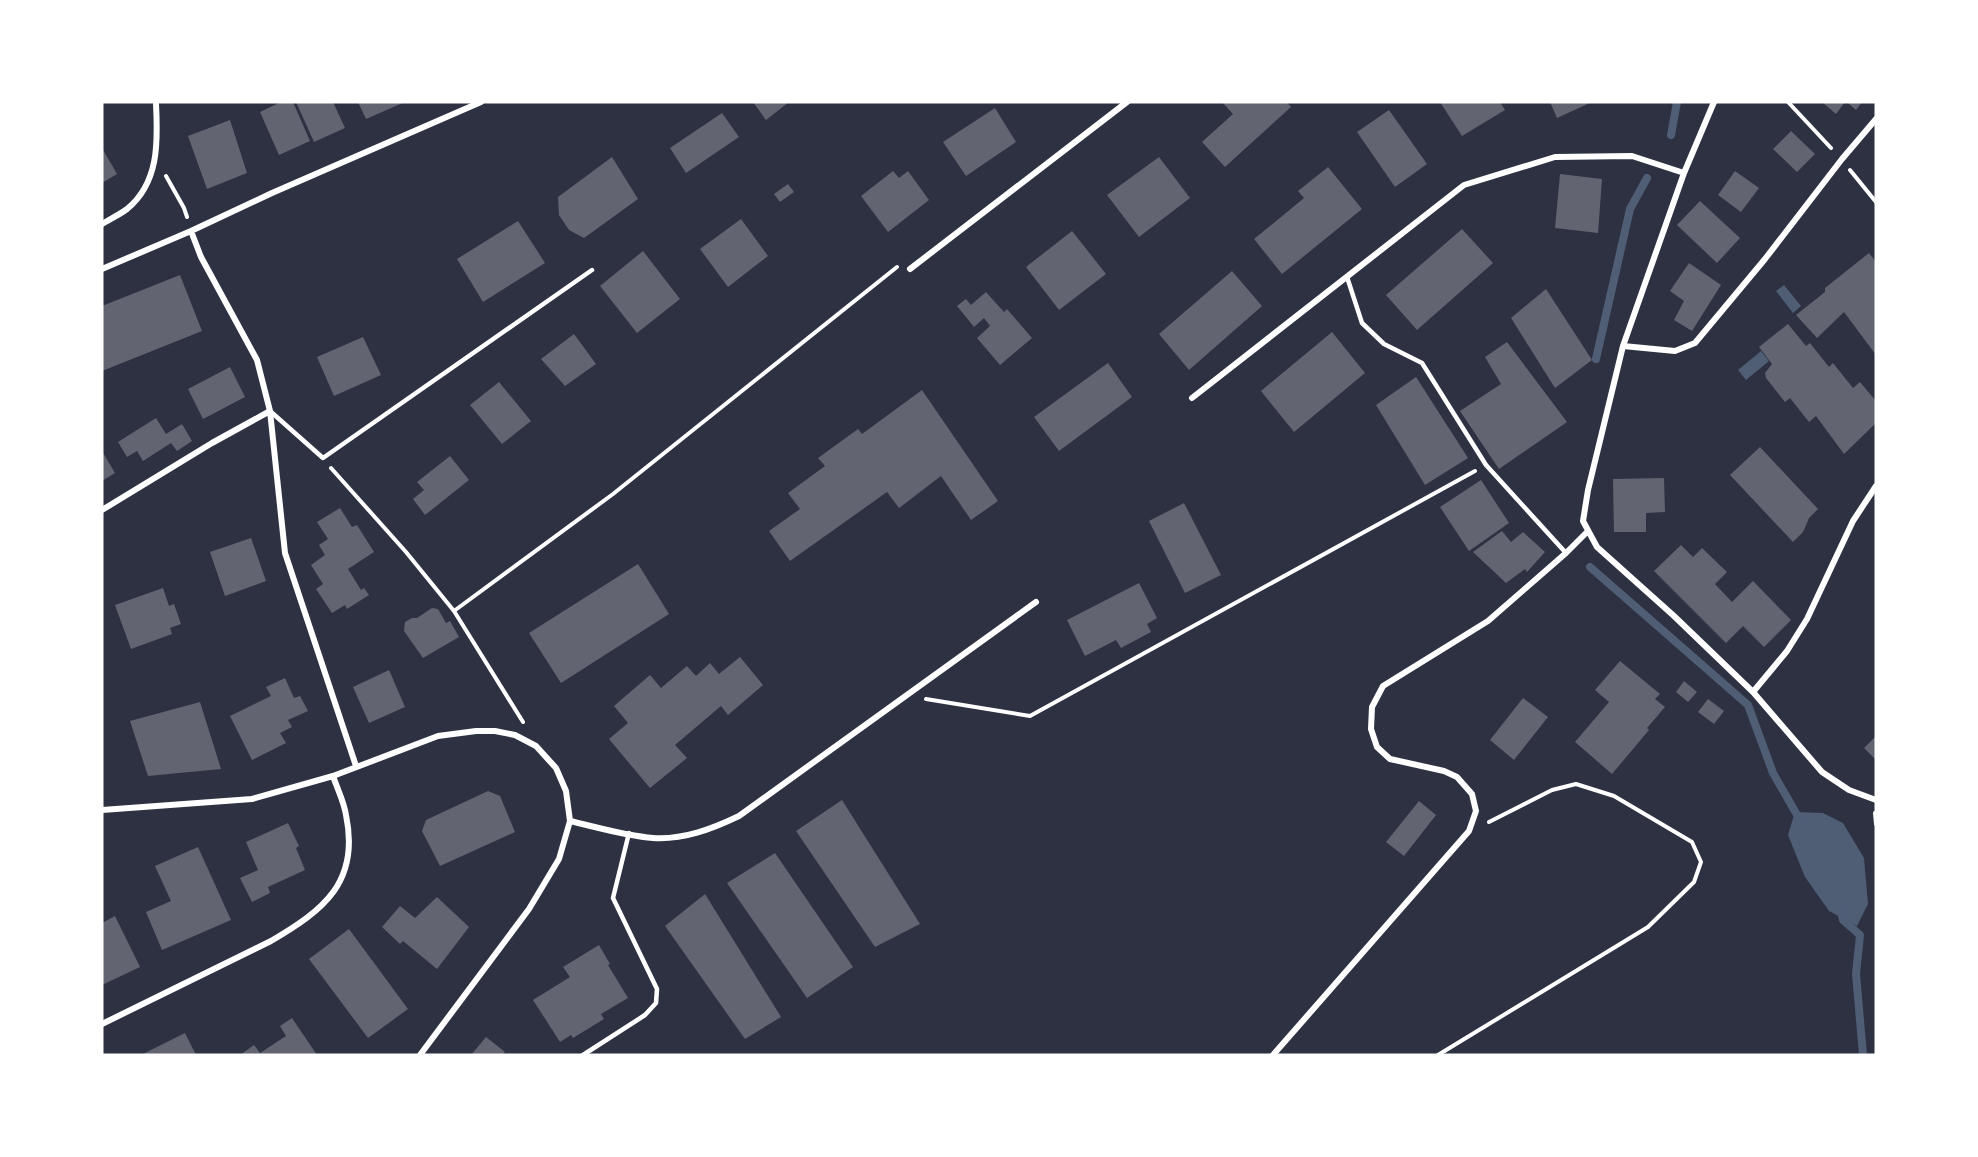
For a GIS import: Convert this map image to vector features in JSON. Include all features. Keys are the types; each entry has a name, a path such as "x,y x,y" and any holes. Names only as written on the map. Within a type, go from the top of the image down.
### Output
{"street":[{"path":"102,268 191,231 481,102"},
{"path":"910,269 1127,102"},
{"path":"1714,102 1684,173 1623,346 1588,490 1583,521 1597,547 1674,616 1753,692 1822,772 1848,790 1876,800"},
{"path":"102,224 127,209 147,186 154,161 159,103"},
{"path":"1623,346 1675,351 1695,343 1876,119"},
{"path":"1192,398 1464,185 1555,157 1632,156 1684,173"},
{"path":"191,231 201,257 257,360 270,411 285,553 356,766"},
{"path":"102,510 270,411"},
{"path":"1753,692 1787,651 1807,618 1853,521 1876,486"},
{"path":"1273,1055 1469,831 1476,812 1472,795 1457,777 1390,759 1377,747 1371,729 1372,707 1383,686 1488,621 1588,531"},
{"path":"570,821 653,838 676,837 700,832 739,816 1036,602"},
{"path":"102,810 252,799 333,776 438,736 495,731 515,735 537,746 556,768 566,791 570,821 559,859 534,901 420,1055"},
{"path":"102,1024 271,941 316,912 330,897 342,879 348,861 350,836 346,813 333,776"}],"lane":[{"path":"270,411 323,458 592,270"},
{"path":"1347,277 1362,323 1384,344 1422,363 1486,465 1566,553"},
{"path":"583,1055 645,1015 656,1003 657,989 613,898 629,833"}],"path":[{"path":"170,182 184,208"},
{"path":"454,611 613,494 904,262 910,269"},
{"path":"323,458 406,552 454,611 537,746"},
{"path":"907,696 1030,716 1486,465"},
{"path":"1438,1055 1648,927 1694,882 1701,862 1692,842 1614,796 1576,784 1552,790 1469,831"}],"water":[{"path":"1784,285 1801,306 1793,313 1776,291"},
{"path":"1761,351 1769,361 1746,380 1738,370"},
{"path":"1795,812 1823,813 1843,823 1864,858 1868,904 1857,926 1829,911 1805,877 1788,835"}],"building":[{"path":"281,102 293,102 310,141 279,155 260,112"},
{"path":"296,102 333,102 345,128 314,142"},
{"path":"358,102 405,102 366,119"},
{"path":"753,102 789,102 766,120"},
{"path":"1222,102 1287,102 1291,107 1225,167 1202,142 1233,114"},
{"path":"1440,102 1500,102 1505,110 1462,136"},
{"path":"1550,102 1592,102 1557,118"},
{"path":"1822,102 1845,102 1836,114"},
{"path":"1847,102 1862,102 1856,110"},
{"path":"995,108 1016,142 966,176 943,142"},
{"path":"1389,110 1427,164 1395,187 1357,132"},
{"path":"722,113 739,137 686,173 670,148"},
{"path":"230,120 247,173 207,189 188,136"},
{"path":"1791,131 1815,154 1797,172 1773,149"},
{"path":"102,148 117,174 102,183"},
{"path":"612,157 638,199 584,238 569,230 559,215 558,197"},
{"path":"1159,157 1190,198 1139,237 1107,195"},
{"path":"1328,167 1362,209 1282,274 1254,239 1304,198 1298,191"},
{"path":"893,171 899,178 908,171 929,200 888,232 861,196"},
{"path":"1735,171 1759,188 1741,212 1718,195"},
{"path":"1560,174 1602,179 1598,233 1555,228"},
{"path":"788,184 794,192 780,202 774,194"},
{"path":"1700,201 1740,238 1717,263 1677,225"},
{"path":"741,219 768,256 728,287 700,249"},
{"path":"518,221 545,263 483,302 457,259"},
{"path":"1462,229 1493,263 1417,330 1386,295"},
{"path":"1072,231 1106,274 1059,310 1026,267"},
{"path":"643,251 680,299 637,333 600,286"},
{"path":"1869,253 1876,262 1876,355 1844,312 1817,338 1796,315 1825,292 1825,288"},
{"path":"1689,263 1721,285 1692,331 1674,320 1684,301 1670,291"},
{"path":"1232,271 1262,306 1189,370 1159,334"},
{"path":"180,275 202,331 102,371 102,306"},
{"path":"1546,289 1592,360 1555,388 1511,318"},
{"path":"986,292 1004,312 1007,309 1032,338 1000,365 977,338 990,326 984,318 974,327 957,306 966,299 971,305"},
{"path":"1788,324 1806,346 1810,343 1829,367 1833,363 1853,388 1860,382 1876,401 1876,423 1844,454 1816,416 1809,422 1790,398 1785,402 1766,378 1765,373 1772,364 1759,347"},
{"path":"1332,332 1365,373 1294,432 1261,391"},
{"path":"574,334 596,364 565,386 541,359"},
{"path":"363,337 381,375 334,396 317,357"},
{"path":"1507,342 1567,422 1499,469 1460,411 1501,384 1485,357"},
{"path":"1108,363 1132,397 1059,451 1034,417"},
{"path":"230,367 245,397 203,419 188,389"},
{"path":"1416,377 1468,458 1425,485 1376,405"},
{"path":"499,382 531,421 502,444 470,405"},
{"path":"922,390 998,501 971,520 941,476 899,508 887,492 790,561 769,531 800,509 788,493 825,466 818,458 858,429 862,434"},
{"path":"156,418 166,434 182,424 192,441 177,451 171,443 143,461 137,451 127,457 118,442"},
{"path":"1760,447 1818,509 1809,518 1803,532 1793,542 1730,475"},
{"path":"102,451 115,473 102,481"},
{"path":"450,456 469,480 425,515 413,499 424,490 417,482"},
{"path":"1664,478 1665,512 1646,513 1646,532 1614,532 1613,479"},
{"path":"1481,480 1509,523 1469,551 1440,507"},
{"path":"1184,503 1221,575 1185,593 1149,521"},
{"path":"340,508 352,527 357,525 374,552 348,569 361,590 364,588 369,595 347,609 345,605 332,613 316,589 323,584 311,565 325,555 319,545 328,539 317,522"},
{"path":"1502,531 1511,542 1523,532 1545,552 1527,572 1525,569 1506,583 1473,552"},
{"path":"251,538 266,581 225,596 210,552"},
{"path":"1681,545 1693,557 1702,548 1727,572 1715,584 1732,602 1753,581 1791,620 1764,647 1743,626 1726,643 1654,571"},
{"path":"638,564 669,614 561,683 529,633"},
{"path":"1139,583 1157,618 1147,624 1151,632 1121,648 1116,640 1085,656 1067,620"},
{"path":"163,588 169,606 174,604 181,624 170,628 172,634 131,649 115,605"},
{"path":"432,608 438,609 446,623 450,621 459,637 423,658 404,631 405,622 417,618"},
{"path":"740,657 763,685 728,715 721,706 675,745 687,758 650,788 609,739 628,723 614,706 650,675 661,688 687,666 696,676 710,663 719,674"},
{"path":"1620,661 1660,694 1655,699 1665,707 1612,774 1575,742 1609,702 1595,690"},
{"path":"389,670 405,707 369,723 353,687"},
{"path":"285,678 294,698 300,696 308,711 288,720 292,727 280,733 286,743 252,760 230,716 271,696 266,687"},
{"path":"1684,681 1697,692 1688,702 1676,692"},
{"path":"1523,698 1548,717 1514,760 1490,740"},
{"path":"1708,699 1724,711 1714,724 1698,712"},
{"path":"200,702 221,769 148,776 130,721"},
{"path":"1876,736 1876,760 1864,748"},
{"path":"488,791 500,796 515,832 440,866 422,831 426,820"},
{"path":"842,800 920,924 875,947 796,831"},
{"path":"1419,801 1436,815 1404,856 1386,842"},
{"path":"288,823 299,846 296,848 305,870 268,887 270,893 252,902 240,878 258,870 246,842"},
{"path":"198,847 231,920 162,950 146,912 171,901 155,866"},
{"path":"775,853 853,967 807,998 727,883"},
{"path":"705,894 781,1017 745,1039 665,926"},
{"path":"437,897 469,927 437,969 403,941 400,944 382,927 400,906 415,918"},
{"path":"115,916 140,967 102,985 102,923"},
{"path":"349,929 408,1009 368,1038 309,959"},
{"path":"599,945 628,998 601,1014 604,1019 573,1038 571,1035 560,1042 533,1000 570,977 563,967"},
{"path":"292,1018 317,1055 240,1055 254,1045 260,1053 286,1036 280,1026"},
{"path":"185,1033 196,1055 141,1055"},
{"path":"486,1037 505,1052 502,1055 471,1055"}],"waterway":[{"path":"1671,135 1677,102"},
{"path":"1596,359 1630,209 1647,178"},
{"path":"1590,567 1748,705 1773,773 1800,820"},
{"path":"1841,911 1843,920 1860,935 1856,974 1863,1055"}]}
